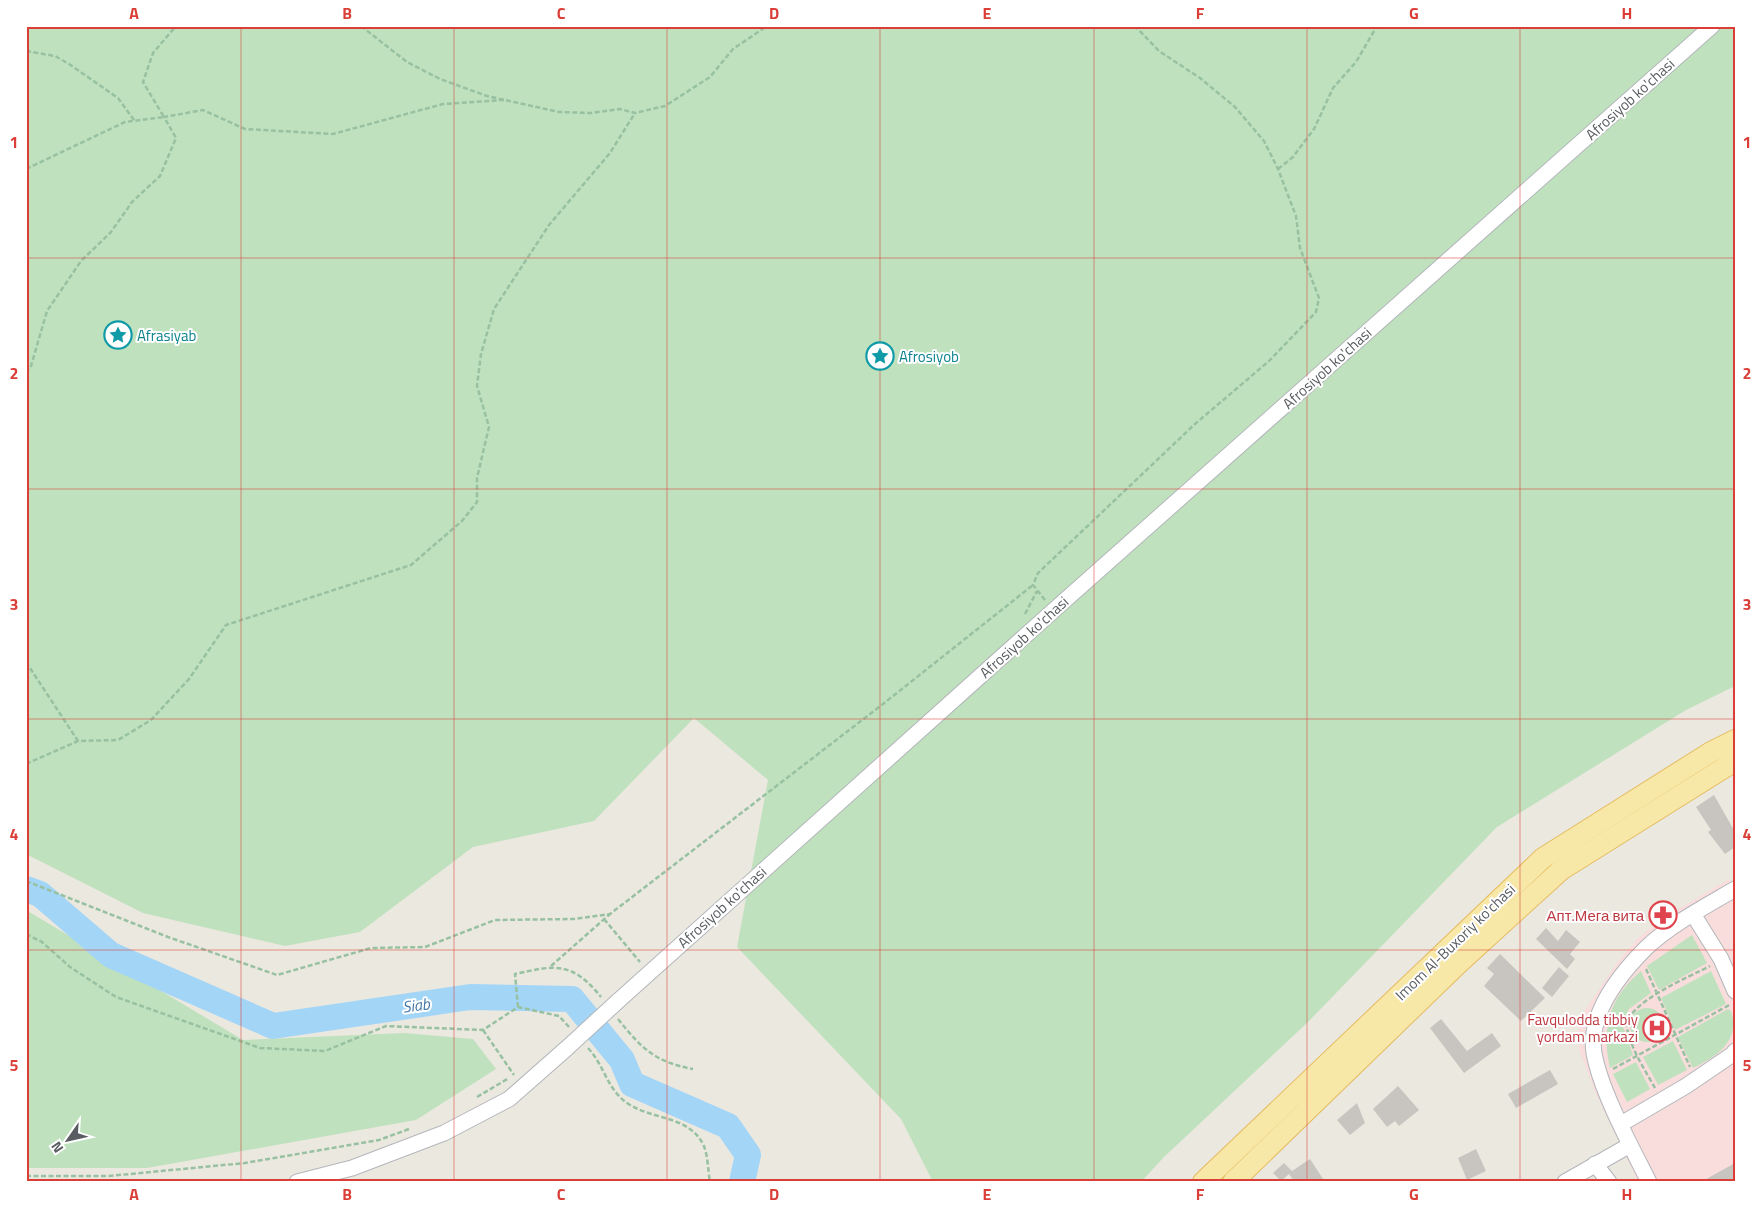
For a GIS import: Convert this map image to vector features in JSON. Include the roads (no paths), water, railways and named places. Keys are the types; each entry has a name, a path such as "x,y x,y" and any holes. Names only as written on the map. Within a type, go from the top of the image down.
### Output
{"main road":[{"name":"Imom Al-Buxoriy ko'chasi","path":"1203,1182 1543,858 1712,752 1735,740"},
{"name":"Imom Al-Buxoriy ko'chasi","path":"1233,1182 1460,962 1561,870 1735,761"}],"street":[{"name":"Afrosiyob ko'chasi","path":"297,1182 352,1168 444,1133 509,1099 1054,610 1712,26"},
{"path":"1649,1182 1621,1124 1601,1075 1594,1052 1594,1029 1599,1009 1647,947 1693,914 1735,889"},
{"path":"1693,914 1721,959 1735,990"},
{"path":"1621,1124 1696,1080 1735,1051"},
{"path":"1564,1182 1630,1144"},
{"path":"1596,1164 1609,1182"}],"waterway":[{"name":"Siab","path":"26,889 40,894 111,955 273,1026 470,997 572,999 622,1060 632,1084 728,1126 748,1155 742,1182"}],"place":[{"name":"Afrasiyab","path":"118,335"},
{"name":"Afrosiyob","path":"880,356"},
{"name":"Апт.Мега вита","path":"1663,915"},
{"name":"Favqulodda tibbiy yordam markazi","path":"1657,1028"}]}
